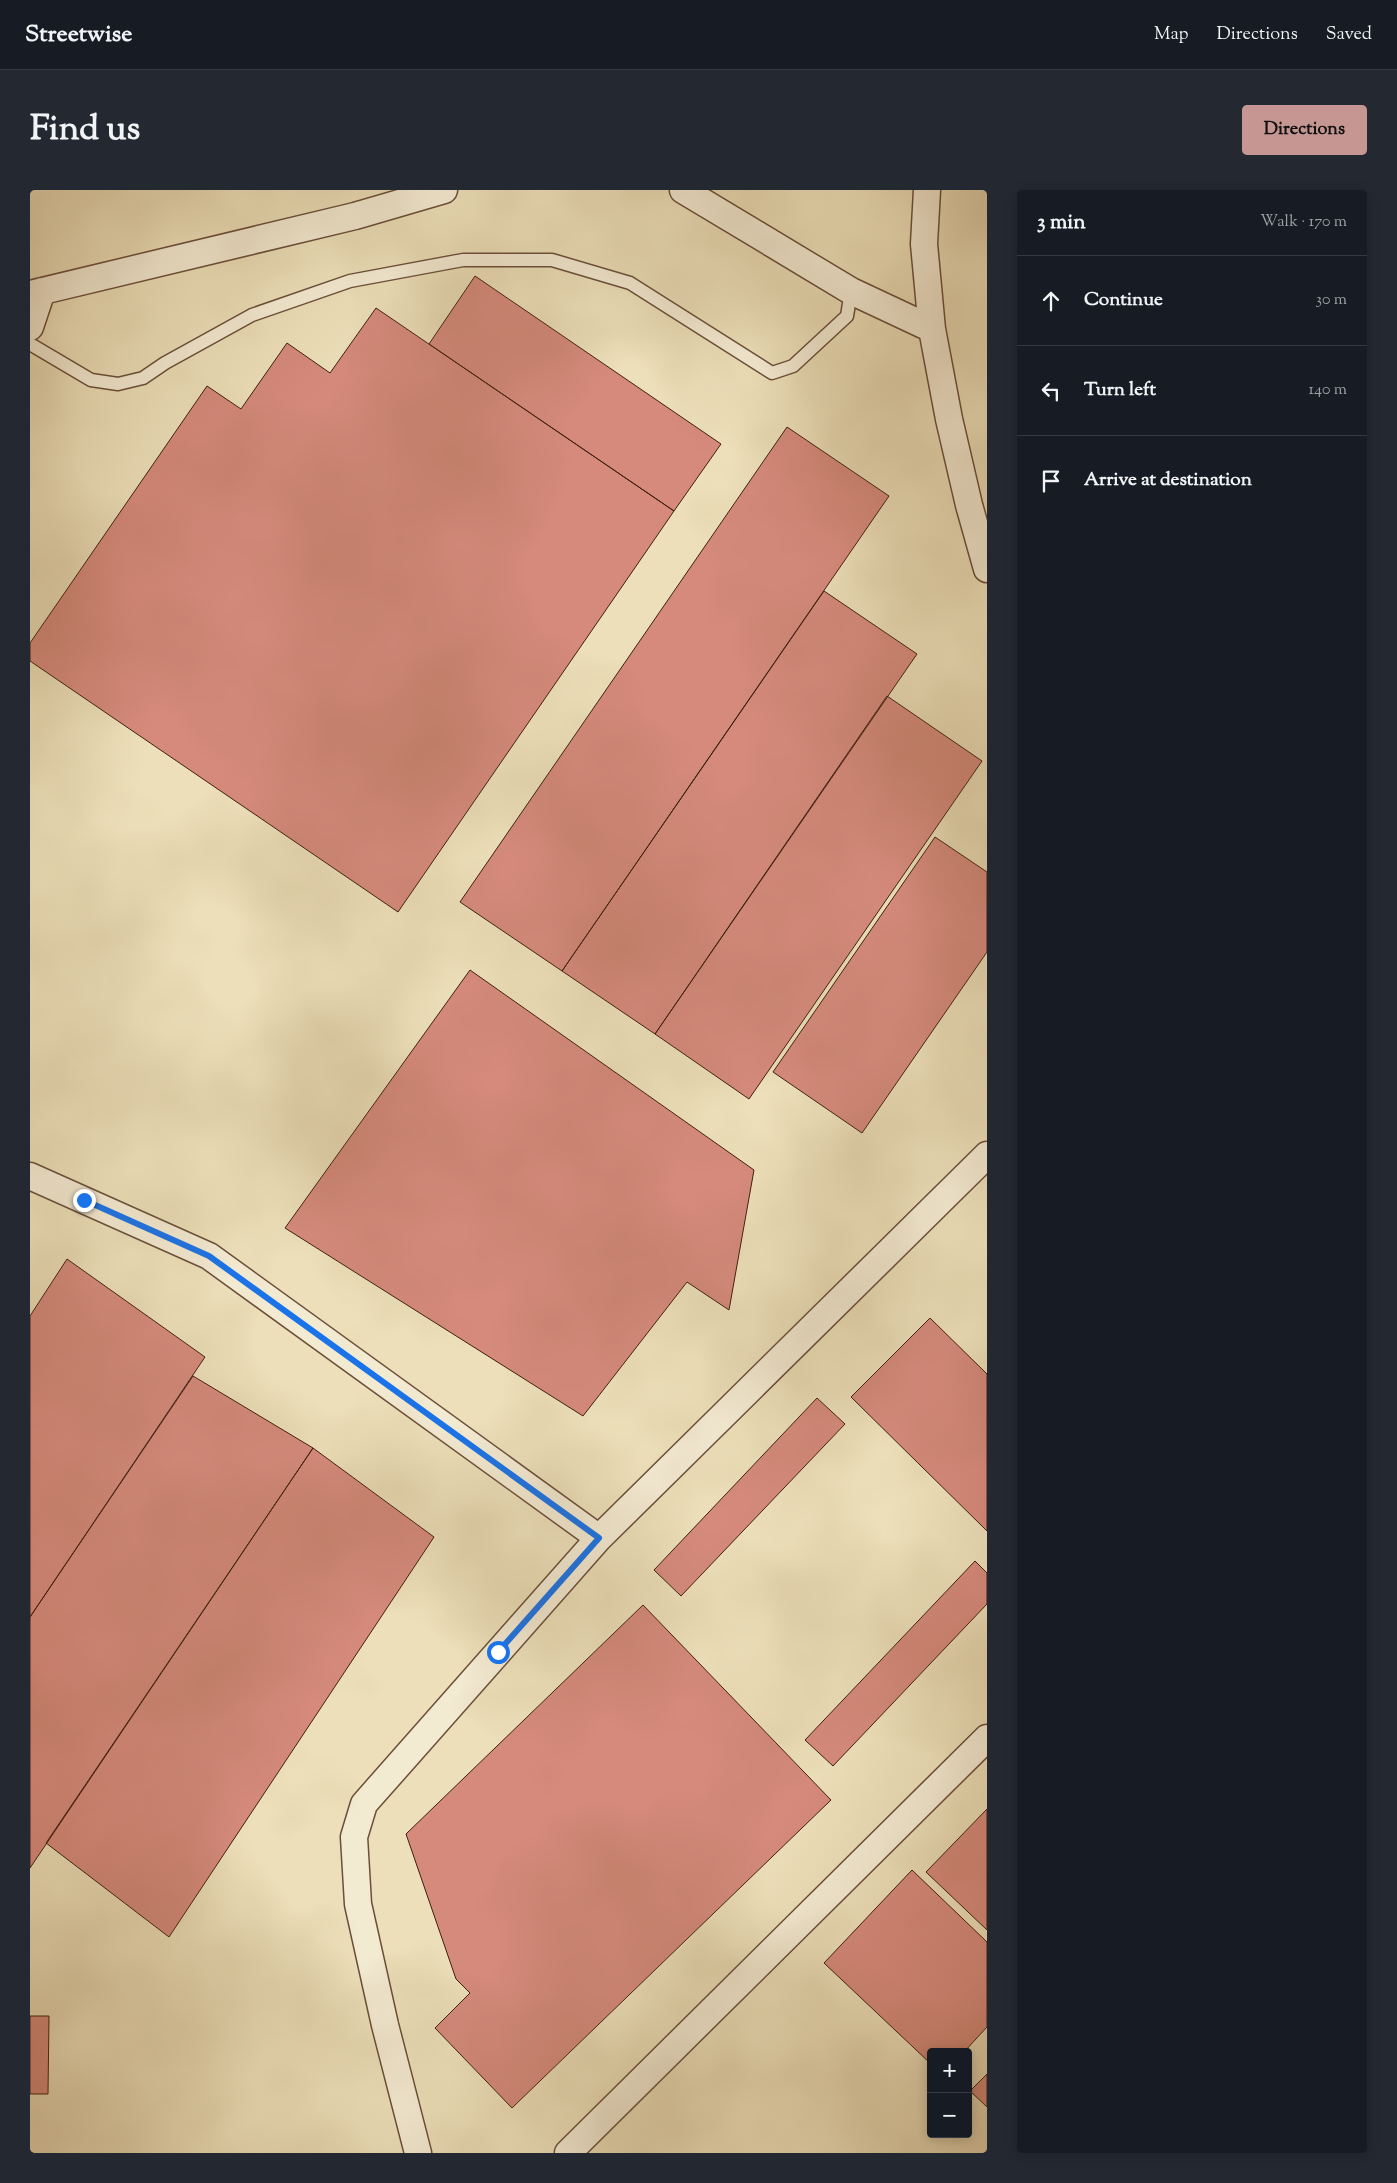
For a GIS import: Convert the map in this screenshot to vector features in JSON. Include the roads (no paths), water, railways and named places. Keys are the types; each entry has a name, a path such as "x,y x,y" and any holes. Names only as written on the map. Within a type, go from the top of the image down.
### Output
{"street":[{"path":"30,327 36,293 355,216 444,190"},
{"path":"683,190 851,291 932,329"},
{"path":"927,190 924,244 932,329 949,419 969,505 987,569"},
{"path":"418,2153 385,2025 358,1904 354,1837 364,1804 599,1538 987,1154"},
{"path":"30,1176 209,1256 599,1538"},
{"path":"568,2153 987,1738"}],"lane":[{"path":"30,344 91,380 118,384 143,378 164,363 252,315 350,281 463,260 552,260 630,283 772,373 793,366 847,316 851,291"}]}
